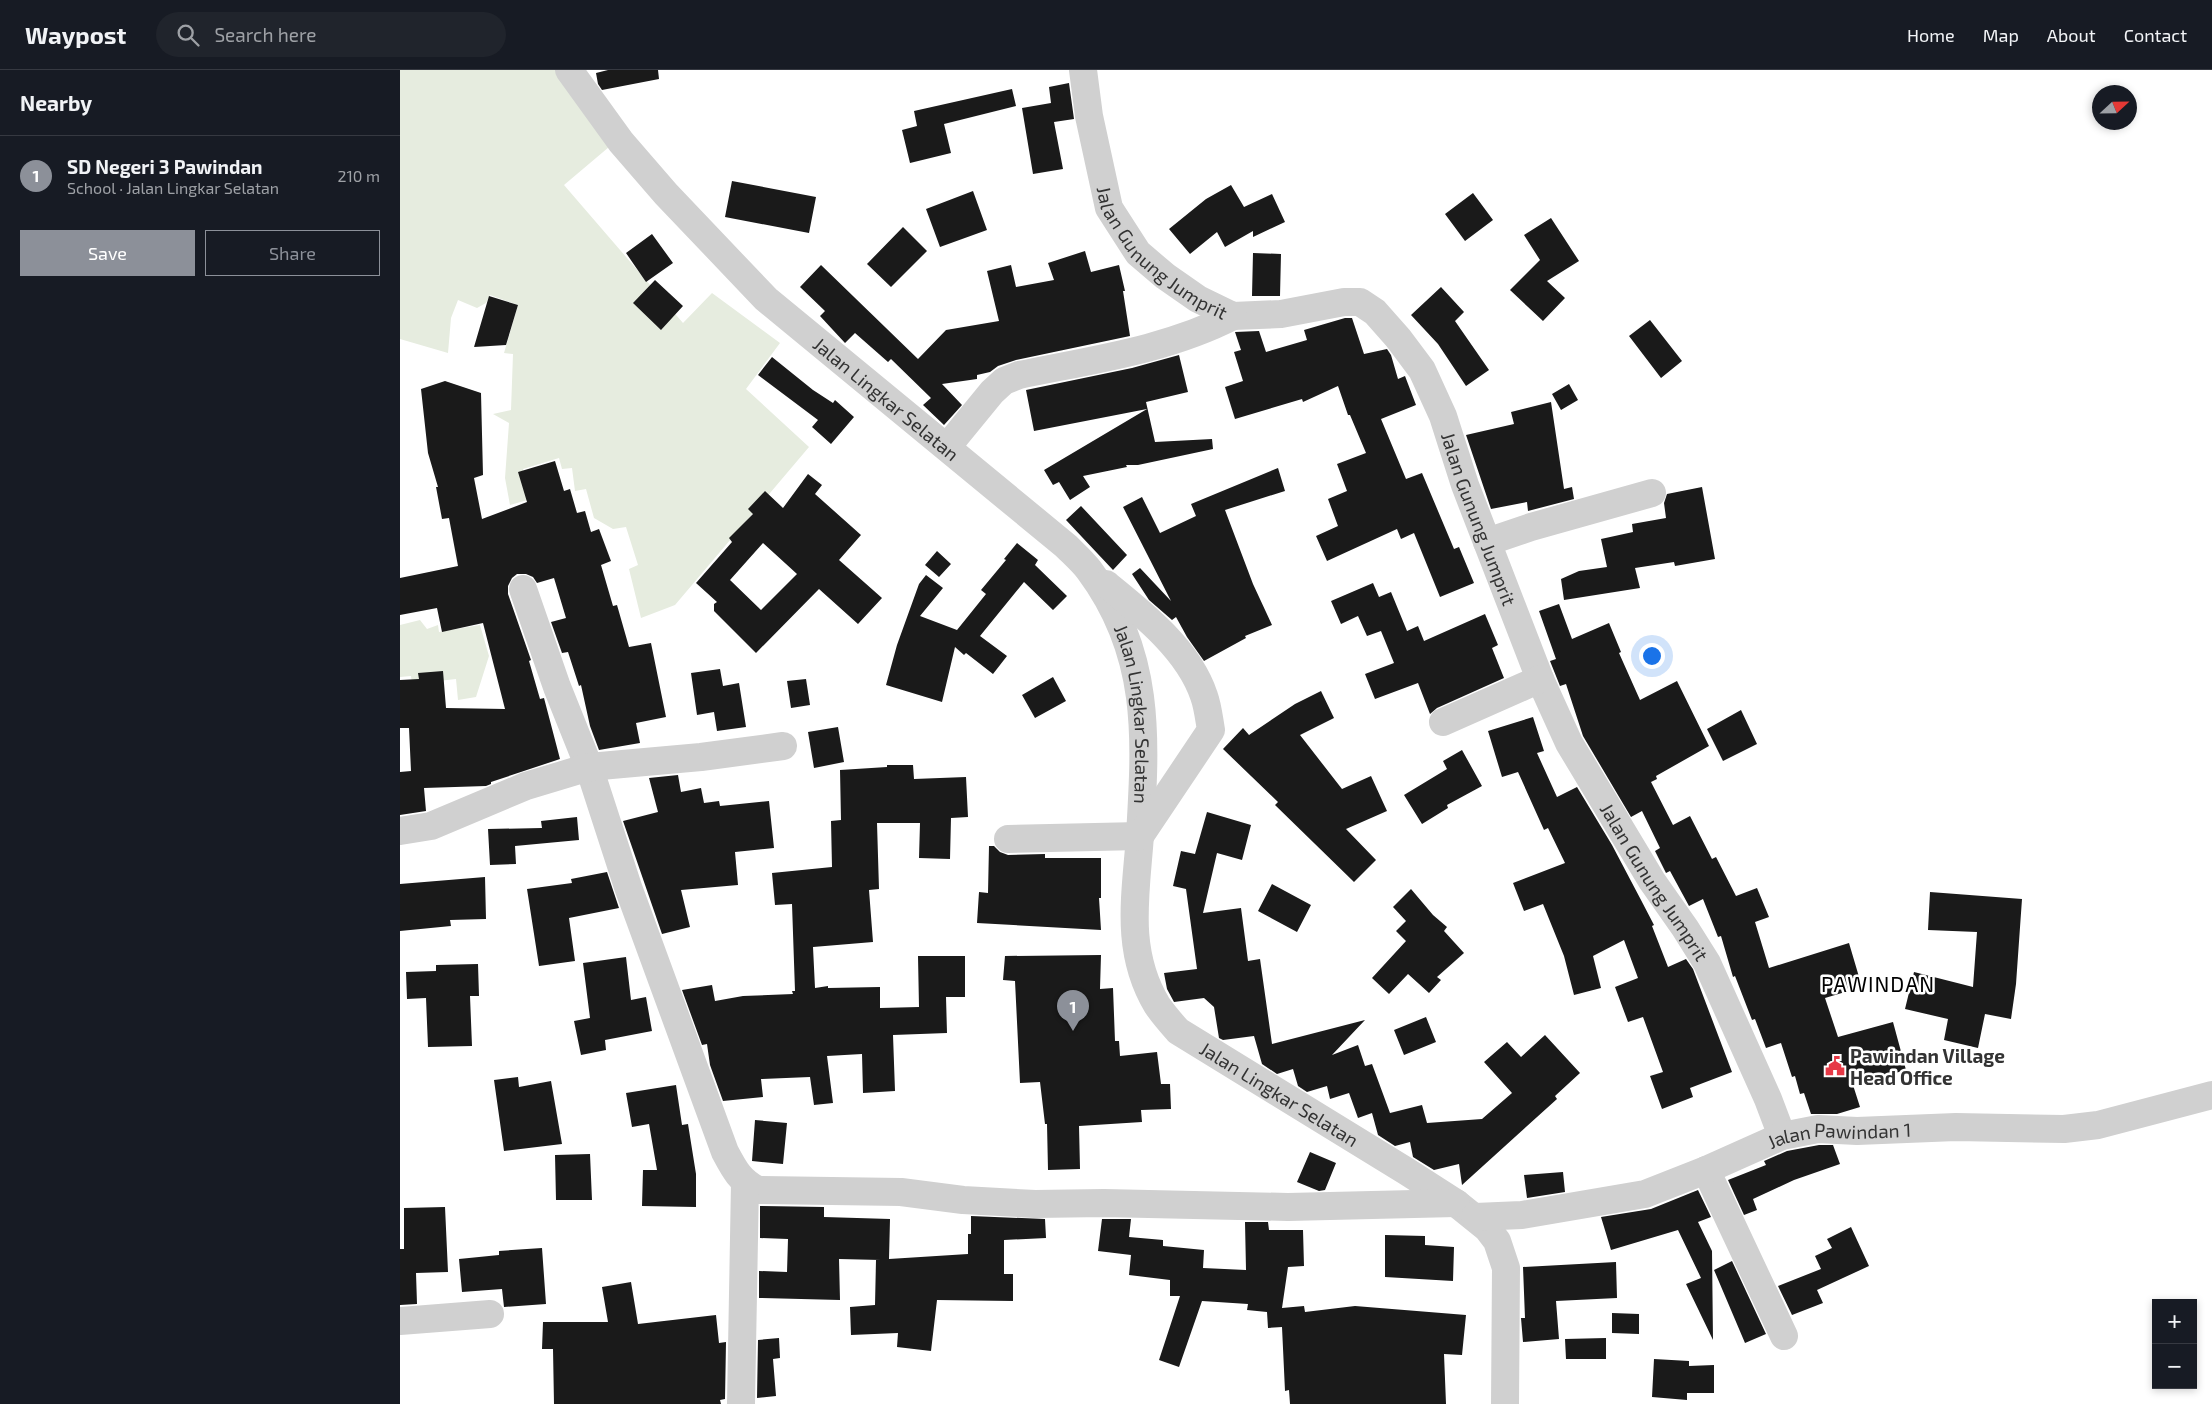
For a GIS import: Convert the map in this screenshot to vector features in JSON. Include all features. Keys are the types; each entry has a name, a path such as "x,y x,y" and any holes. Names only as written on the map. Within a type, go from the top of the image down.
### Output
{"street":[{"name":"Jalan Lingkar Selatan","path":"569,70 621,142 666,194 766,299 1066,546 1088,569 1108,598 1124,630 1136,668 1141,696 1144,729 1140,836 1133,908 1135,944 1145,979 1157,1005 1178,1031 1359,1141 1465,1210 1497,1241 1506,1268 1505,1404"},
{"name":"Jalan Gunung Jumprit","path":"1082,70 1109,208 1138,253 1165,276 1198,299 1232,316 1281,314 1344,302 1360,302 1375,312 1398,338 1425,378 1444,416 1465,485 1540,680 1569,743 1652,881 1686,928 1707,963 1765,1092 1782,1136"},
{"path":"947,447 992,392 1004,381 1019,375 1132,351 1204,331 1232,316"},
{"path":"1487,542 1531,527 1652,493"},
{"path":"1008,839 1140,836 1211,730 1204,696 1188,664 1153,624 1088,569"},
{"path":"523,589 589,767 628,887 725,1152 735,1172 745,1183 741,1404"},
{"path":"1444,722 1540,680"},
{"path":"400,831 431,826 526,786 589,767 701,757 783,746"},
{"name":"Jalan Pawindan 1","path":"745,1183 758,1190 901,1192 963,1200 1035,1204 1104,1203 1465,1210 1522,1215 1645,1194 1706,1170 1782,1136 1818,1129 1857,1131 1956,1127 2064,1129 2098,1125 2212,1095"},
{"path":"1706,1170 1784,1336"},
{"path":"400,1321 490,1314"}],"shaded area":[{"path":"400,70 557,70 609,147 564,185 683,323 712,293 780,343 746,389 809,447 675,605 641,618 629,569 638,565 626,527 613,529 594,518 586,489 575,491 572,468 562,469 559,458 523,469 531,499 510,505 505,478 509,423 493,414 511,410 513,354 504,353 518,305 490,295 486,303 477,308 458,300 451,318 448,353 400,339"},
{"path":"420,620 427,629 438,625 439,632 480,625 489,656 476,697 458,700 456,679 412,684 411,676 400,677 400,625"}],"building":[{"path":"608,70 658,70 659,79 602,90 598,84 596,73"},
{"path":"1069,83 1074,119 1054,122 1063,169 1033,174 1022,108 1051,103 1049,87"},
{"path":"1012,89 1016,106 944,124 951,153 910,163 902,130 917,126 914,111"},
{"path":"732,181 816,197 809,233 725,217"},
{"path":"1231,185 1244,207 1272,194 1285,222 1253,237 1253,231 1225,247 1217,232 1190,254 1169,229 1206,199"},
{"path":"973,191 987,230 940,247 926,209"},
{"path":"1473,193 1493,220 1465,241 1445,214"},
{"path":"1551,218 1579,261 1547,281 1565,298 1543,321 1510,290 1540,260 1524,235"},
{"path":"903,227 927,251 891,287 867,264"},
{"path":"652,234 673,263 646,282 626,253"},
{"path":"1085,251 1091,272 1119,265 1125,291 1123,291 1130,336 1016,360 998,366 990,372 977,375 977,379 942,384 962,405 944,425 923,405 931,398 891,359 888,362 855,333 845,343 820,316 825,311 800,287 821,265 918,359 946,330 999,321 987,271 1011,265 1016,287 1054,280 1048,263"},
{"path":"1253,253 1281,254 1280,296 1252,296"},
{"path":"655,280 683,306 661,330 633,303"},
{"path":"1441,287 1464,312 1455,321 1489,370 1466,386 1438,344 1411,315"},
{"path":"489,296 518,305 506,345 474,347"},
{"path":"1345,318 1352,318 1364,354 1387,349 1391,355 1398,379 1405,376 1416,405 1381,419 1406,479 1422,473 1454,549 1459,547 1474,583 1440,597 1414,533 1401,539 1397,529 1327,561 1316,536 1338,526 1328,499 1347,491 1337,464 1366,453 1350,415 1348,415 1338,386 1303,402 1302,399 1235,419 1225,387 1243,381 1234,352 1241,350 1235,332 1259,331 1266,352 1307,340 1304,330"},
{"path":"1650,320 1682,361 1661,378 1629,336"},
{"path":"1179,355 1188,392 1146,402 1155,442 1212,439 1213,449 1138,465 1126,465 1127,467 1083,476 1090,487 1070,500 1059,482 1053,485 1044,470 1147,409 1034,431 1026,390 1132,368"},
{"path":"772,357 813,390 833,403 835,400 854,417 831,444 812,427 818,420 758,375"},
{"path":"445,381 481,393 483,475 474,478 482,519 527,502 518,472 555,461 564,491 570,489 577,513 585,511 591,532 599,529 611,561 601,565 613,606 617,605 629,647 651,643 666,717 636,723 640,743 599,750 590,726 581,685 579,686 568,652 562,653 551,622 566,618 554,578 537,583 533,577 526,574 517,574 512,578 508,586 508,594 531,660 529,661 540,699 544,698 560,759 491,782 491,784 486,786 424,788 426,811 400,815 400,772 411,771 409,728 400,728 400,680 419,679 418,673 443,671 446,708 505,709 483,623 442,632 437,608 400,615 400,578 458,566 449,518 442,519 436,487 438,487 428,453 421,389"},
{"path":"1569,384 1578,400 1561,410 1552,394"},
{"path":"1551,402 1564,489 1572,487 1574,499 1528,511 1527,502 1491,509 1466,435 1514,424 1511,412"},
{"path":"1278,468 1285,491 1225,510 1253,584 1272,625 1245,636 1246,638 1204,661 1176,617 1172,620 1149,600 1132,574 1140,568 1171,601 1123,507 1142,497 1160,533 1196,516 1191,504"},
{"path":"808,474 822,485 815,494 861,535 839,560 882,598 858,624 819,589 756,653 714,611 714,604 717,602 696,583 732,542 729,538 753,514 748,509 765,491 783,508","holes":["763,543 797,574 761,610 730,580"]},
{"path":"1702,487 1715,559 1675,566 1674,562 1635,568 1640,588 1564,600 1561,579 1579,571 1607,567 1601,539 1633,532 1632,524 1666,518 1664,503 1667,494"},
{"path":"1081,506 1127,555 1113,570 1066,520"},
{"path":"1017,543 1038,560 1035,565 1067,596 1053,610 1024,582 980,636 1007,656 993,674 955,647 942,702 886,685 897,645 919,584 926,575 943,588 920,616 957,630 986,594 981,590 1006,560 1004,559"},
{"path":"937,551 951,564 939,577 925,565"},
{"path":"1373,583 1379,597 1391,592 1407,631 1418,626 1424,641 1485,614 1498,645 1492,648 1504,678 1437,708 1430,714 1418,683 1375,699 1365,674 1394,663 1381,631 1367,636 1358,616 1341,624 1331,601"},
{"path":"1559,604 1572,639 1609,623 1621,652 1619,653 1640,700 1677,681 1709,746 1656,776 1657,779 1651,782 1673,825 1690,816 1712,859 1716,857 1736,896 1757,888 1769,917 1755,922 1769,968 1849,943 1862,987 1825,998 1838,1037 1893,1022 1906,1070 1853,1085 1860,1107 1837,1114 1811,1114 1804,1093 1800,1094 1795,1076 1792,1077 1781,1043 1766,1048 1755,1019 1752,1020 1735,976 1733,977 1721,936 1718,937 1703,899 1689,906 1670,871 1666,873 1655,851 1660,848 1642,811 1631,817 1583,736 1566,684 1560,686 1550,661 1556,659 1539,611"},
{"path":"720,669 723,686 739,683 746,727 717,731 714,712 697,715 691,673"},
{"path":"1053,677 1066,701 1035,718 1022,695"},
{"path":"806,679 810,705 791,708 787,681"},
{"path":"1321,691 1334,718 1300,735 1342,789 1371,776 1387,811 1346,829 1376,860 1354,882 1275,805 1278,802 1223,749 1243,728 1249,735 1295,704"},
{"path":"1741,710 1757,744 1723,761 1707,729"},
{"path":"1533,717 1544,751 1537,753 1557,797 1577,787 1612,845 1654,925 1652,926 1668,967 1686,959 1693,969 1732,1072 1690,1088 1693,1097 1662,1109 1650,1076 1663,1072 1643,1017 1628,1022 1615,987 1638,978 1624,940 1593,956 1601,988 1574,995 1564,956 1543,904 1524,911 1513,883 1565,863 1548,828 1544,830 1518,772 1502,777 1488,731"},
{"path":"838,727 844,762 814,768 808,732"},
{"path":"1462,750 1482,786 1447,805 1448,808 1422,824 1404,795 1447,769 1443,761"},
{"path":"887,765 913,765 914,779 966,777 968,817 951,818 950,859 919,858 920,823 877,823 879,889 869,890 873,942 813,947 815,988 828,986 828,988 880,987 880,1008 919,1007 918,956 965,956 965,997 946,997 947,1033 893,1035 895,1091 863,1093 862,1054 827,1056 833,1103 814,1105 810,1077 761,1079 763,1097 723,1101 710,1065 707,1044 702,1045 682,990 712,985 715,1001 743,996 793,994 792,991 795,991 792,904 775,905 772,873 832,867 831,821 841,820 840,770 887,767"},
{"path":"678,775 681,792 701,788 704,803 719,801 720,806 769,801 774,848 735,852 738,885 681,890 690,927 662,934 623,821 658,812 649,778"},
{"path":"1207,812 1251,825 1242,860 1217,853 1203,913 1241,908 1248,961 1260,959 1272,1044 1365,1020 1332,1055 1358,1045 1365,1066 1372,1064 1390,1113 1422,1105 1427,1123 1482,1119 1512,1093 1484,1062 1507,1042 1521,1057 1545,1035 1580,1073 1555,1096 1557,1099 1462,1185 1459,1164 1434,1170 1413,1157 1410,1142 1395,1146 1378,1135 1372,1113 1358,1118 1349,1093 1330,1099 1327,1086 1307,1092 1298,1086 1293,1069 1277,1074 1262,1064 1254,1036 1223,1040 1219,1038 1214,1007 1204,998 1174,1002 1167,989 1164,973 1197,969 1186,889 1173,886 1181,851 1195,854"},
{"path":"577,817 579,840 515,846 516,864 490,865 488,829 542,828 541,821"},
{"path":"989,846 994,846 1000,852 1008,855 1045,854 1045,858 1101,858 1101,898 1099,898 1101,930 977,923 979,892 988,893"},
{"path":"607,872 619,908 569,918 575,961 539,966 527,889 572,883 571,879"},
{"path":"485,877 486,919 450,920 451,926 400,931 400,884"},
{"path":"1272,884 1311,905 1297,932 1258,911"},
{"path":"1411,889 1433,915 1447,927 1444,931 1464,953 1437,977 1441,980 1429,993 1408,974 1389,994 1372,978 1406,941 1396,931 1406,921 1393,907"},
{"path":"1930,892 2022,899 2016,984 2011,1019 1985,1014 1978,1048 1944,1040 1948,1019 1905,1009 1914,972 1973,987 1977,932 1928,930"},
{"path":"1101,955 1100,989 1113,988 1115,1041 1119,1041 1120,1056 1157,1052 1161,1084 1170,1084 1171,1109 1141,1110 1142,1122 1079,1126 1080,1169 1048,1170 1047,1124 1045,1124 1040,1082 1020,1083 1015,981 1003,980 1005,956"},
{"path":"626,957 631,1000 646,997 652,1031 605,1040 606,1050 581,1055 574,1021 590,1018 583,963"},
{"path":"478,964 479,996 470,996 472,1046 428,1047 426,998 407,999 406,972 436,971 436,965"},
{"path":"1426,1017 1436,1042 1404,1055 1394,1030"},
{"path":"518,1077 519,1087 551,1081 562,1144 504,1151 494,1080"},
{"path":"676,1085 682,1125 688,1124 696,1174 696,1207 642,1206 643,1170 657,1170 649,1124 632,1127 626,1093"},
{"path":"755,1120 787,1123 783,1164 752,1161"},
{"path":"1819,1145 1833,1145 1840,1164 1794,1180 1753,1199 1757,1210 1744,1215 1728,1180 1766,1165 1764,1161 1787,1151"},
{"path":"1310,1152 1336,1163 1325,1190 1319,1191 1297,1182"},
{"path":"590,1154 592,1200 556,1200 555,1155"},
{"path":"1563,1172 1565,1192 1527,1198 1524,1175"},
{"path":"1698,1190 1711,1217 1698,1222 1712,1251 1713,1340 1686,1284 1701,1278 1678,1230 1611,1250 1601,1217 1651,1209"},
{"path":"760,1206 824,1207 824,1217 890,1219 889,1259 968,1254 968,1234 971,1234 971,1216 1045,1219 1046,1238 1004,1240 1004,1274 1013,1274 1013,1301 937,1300 931,1351 897,1347 898,1333 851,1335 850,1307 875,1305 876,1260 881,1260 839,1259 840,1300 759,1298 759,1271 787,1272 788,1239 760,1238"},
{"path":"445,1207 448,1272 416,1273 417,1304 400,1305 400,1249 404,1249 404,1208"},
{"path":"1102,1219 1131,1219 1129,1237 1163,1240 1163,1246 1204,1250 1203,1268 1246,1270 1245,1222 1268,1222 1269,1230 1303,1230 1304,1266 1288,1267 1282,1308 1304,1306 1305,1312 1355,1306 1466,1315 1462,1355 1444,1354 1446,1404 1290,1404 1289,1390 1285,1391 1282,1327 1268,1328 1267,1312 1247,1310 1248,1304 1202,1301 1179,1367 1159,1360 1180,1296 1170,1296 1170,1280 1129,1275 1131,1255 1098,1251"},
{"path":"1851,1227 1869,1266 1817,1290 1823,1303 1792,1315 1778,1286 1821,1269 1815,1256 1832,1248 1827,1239"},
{"path":"1385,1235 1425,1236 1425,1245 1454,1247 1453,1281 1385,1277"},
{"path":"542,1248 546,1304 504,1307 502,1289 462,1292 459,1259 499,1255 499,1251"},
{"path":"1732,1261 1766,1334 1745,1343 1714,1270"},
{"path":"1616,1262 1617,1298 1556,1301 1559,1339 1523,1342 1521,1318 1525,1318 1523,1267"},
{"path":"631,1282 638,1324 716,1315 719,1343 726,1342 725,1399 720,1400 721,1404 554,1404 553,1349 542,1349 543,1322 608,1322 602,1287"},
{"path":"1612,1313 1639,1314 1639,1334 1612,1333"},
{"path":"779,1338 780,1358 773,1359 776,1396 757,1398 758,1340"},
{"path":"1606,1338 1606,1359 1566,1359 1565,1339"},
{"path":"1654,1359 1689,1361 1689,1366 1714,1365 1714,1393 1687,1393 1687,1400 1652,1397"}],"place":[{"name":"SD Negeri 3 Pawindan","path":"1073,1031"},
{"name":"Pawindan Village Head Office","path":"1835,1066"}],"district":[{"name":"PAWINDAN","path":"1878,983"}]}
